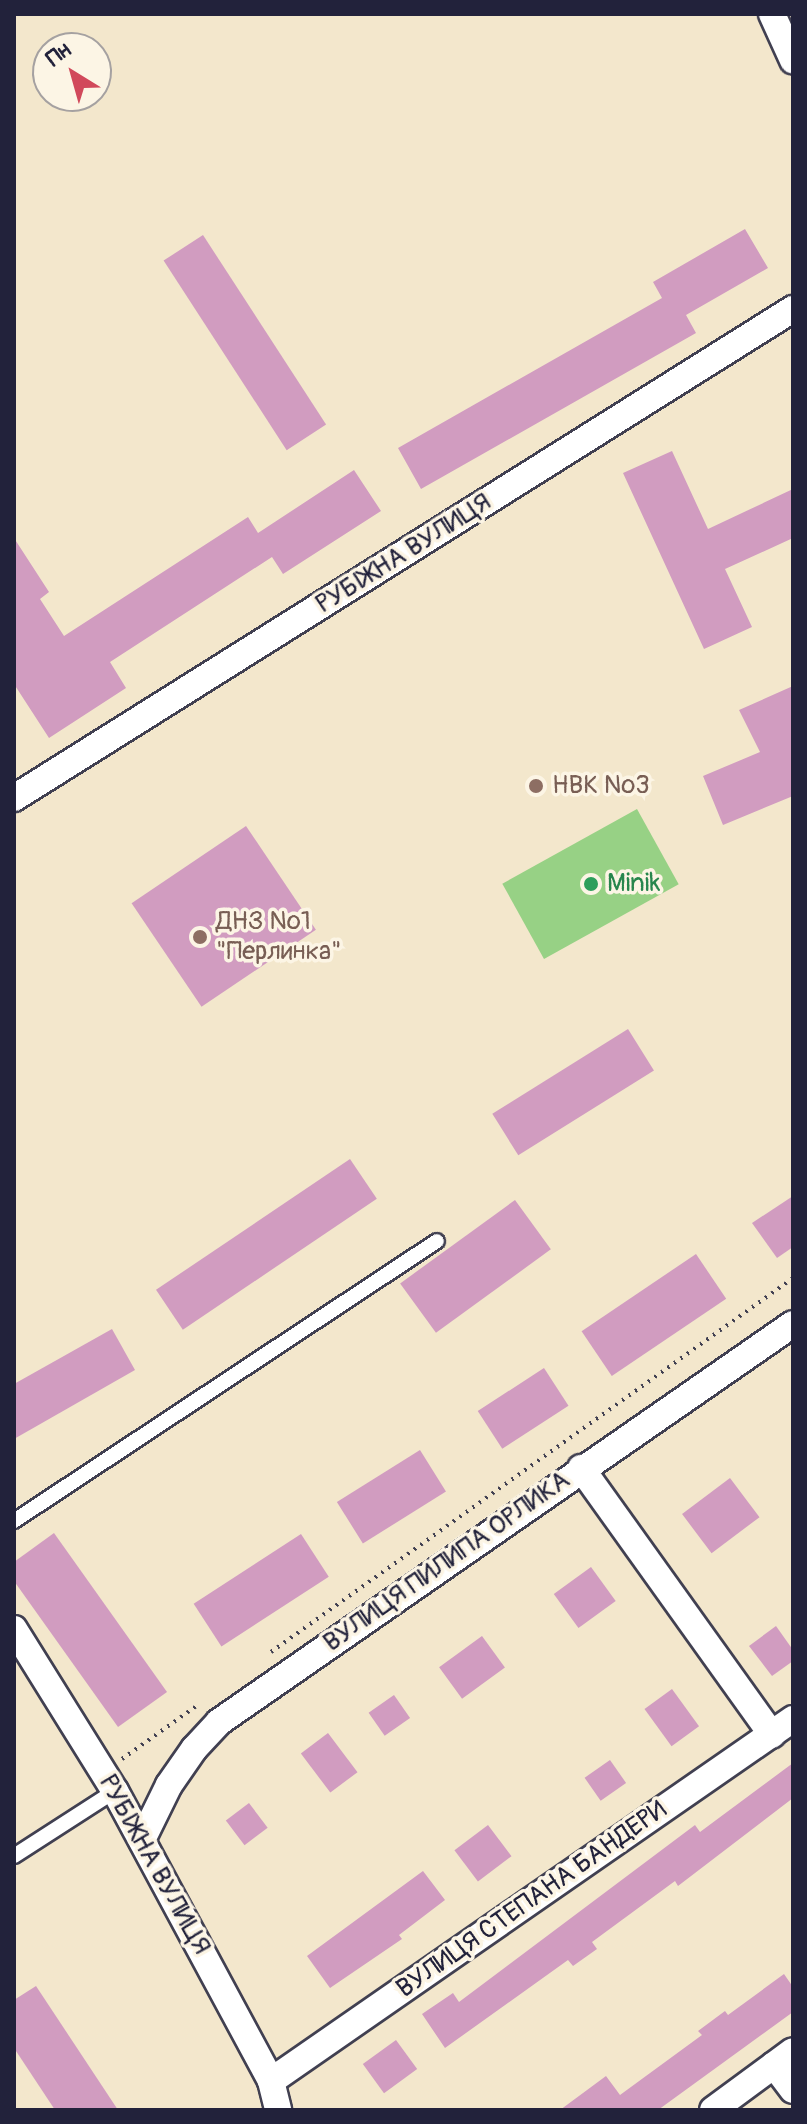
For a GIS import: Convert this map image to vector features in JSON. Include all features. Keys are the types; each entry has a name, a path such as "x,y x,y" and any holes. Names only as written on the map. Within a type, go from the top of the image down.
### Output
{"street":[{"path":"772,14 793,60"},
{"name":"РУБІЖНА ВУЛИЦЯ","path":"14,798 793,309"},
{"name":"ВУЛИЦЯ ПИЛИПА ОРЛИКА","path":"142,1840 169,1785 194,1749 219,1722 581,1468 793,1324"},
{"path":"581,1468 783,1727"},
{"name":"РУБІЖНА ВУЛИЦЯ","path":"14,1629 110,1782 142,1840 271,2081 278,2110"},
{"name":"ВУЛИЦЯ СТЕПАНА БАНДЕРИ","path":"271,2081 783,1727"},
{"path":"713,2110 784,2058 793,2090"}],"lane":[{"path":"14,1521 437,1241"},
{"path":"14,1856 110,1782"}],"path":[{"path":"260,1660 793,1278"},
{"path":"110,1782 208,1698"}],"green space":[{"name":"Minik","path":"637,809 679,884 544,959 502,884"}],"building":[{"path":"745,229 768,268 686,315 696,333 421,489 398,448 662,298 653,282"},
{"path":"203,235 326,425 287,450 164,261"},
{"path":"672,451 708,529 793,489 793,538 725,569 752,627 704,649 623,473"},
{"path":"354,470 381,511 283,574 272,557 110,662 126,688 49,738 14,684 14,538 49,592 40,599 64,636 248,517 258,533"},
{"path":"793,686 793,796 723,825 703,776 760,752 739,710"},
{"path":"246,826 316,930 201,1007 132,903"},
{"path":"628,1029 654,1071 518,1155 492,1114"},
{"path":"350,1159 377,1199 183,1330 156,1290"},
{"path":"793,1196 793,1247 777,1258 752,1223"},
{"path":"515,1200 551,1249 436,1333 400,1283"},
{"path":"696,1254 726,1299 612,1376 582,1331"},
{"path":"112,1329 135,1370 14,1439 14,1384"},
{"path":"544,1368 569,1406 502,1449 478,1411"},
{"path":"420,1450 446,1492 363,1543 337,1502"},
{"path":"730,1478 759,1517 712,1553 682,1514"},
{"path":"54,1533 167,1692 118,1727 14,1581 14,1562"},
{"path":"301,1534 329,1577 221,1646 194,1604"},
{"path":"591,1567 616,1601 578,1628 554,1594"},
{"path":"776,1626 793,1650 793,1661 772,1676 749,1646"},
{"path":"482,1636 505,1668 462,1699 439,1667"},
{"path":"672,1689 699,1726 672,1746 644,1709"},
{"path":"394,1695 410,1718 385,1736 369,1713"},
{"path":"328,1733 357,1772 330,1793 301,1753"},
{"path":"610,1760 626,1783 601,1801 585,1778"},
{"path":"793,1763 793,1798 678,1886 675,1881 592,1942 597,1949 573,1966 568,1960 445,2048 422,2014 453,1993 459,2002 695,1825 700,1832"},
{"path":"249,1803 268,1828 244,1845 226,1820"},
{"path":"488,1825 511,1856 478,1881 454,1850"},
{"path":"423,1871 445,1900 399,1935 402,1939 330,1988 307,1956"},
{"path":"784,1974 793,1987 793,2012 658,2110 560,2110 606,2076 620,2095 702,2035 698,2031 725,2011 728,2015"},
{"path":"36,1986 118,2110 55,2110 14,2048 14,2000"},
{"path":"396,2040 417,2069 384,2093 363,2064"}],"place":[{"name":"НВК №3","path":"536,786"},
{"name":"Minik","path":"591,884"},
{"name":"ДНЗ №1 \"Перлинка\"","path":"200,937"}]}
